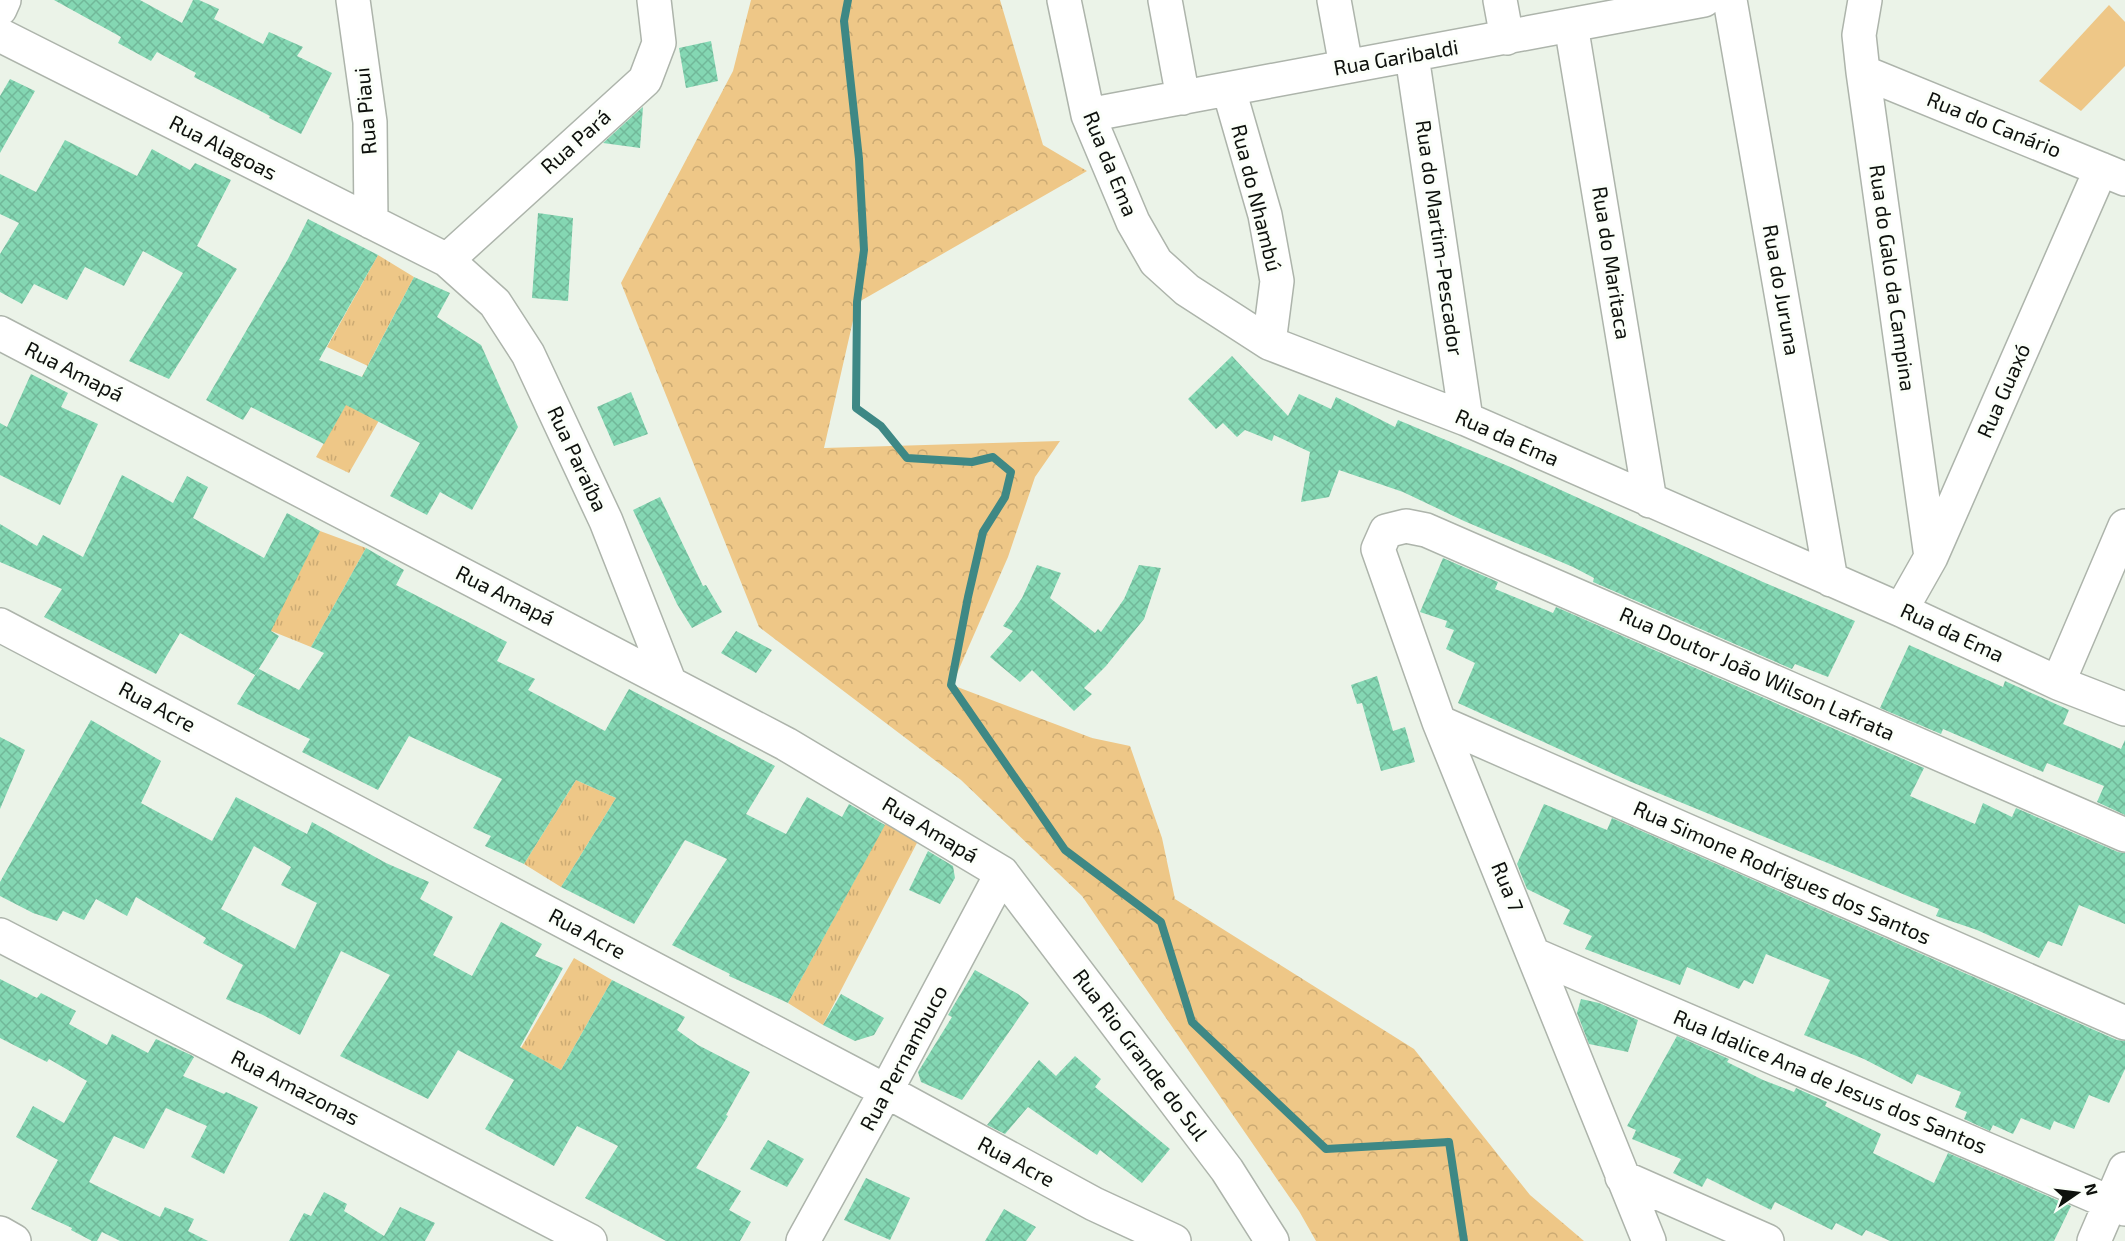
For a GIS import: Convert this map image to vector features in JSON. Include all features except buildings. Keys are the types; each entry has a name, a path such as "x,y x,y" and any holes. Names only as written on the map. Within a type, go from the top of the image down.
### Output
{"street":[{"path":"0,9 4,0"},
{"name":"Rua Piaui","path":"353,0 370,122 371,222"},
{"name":"Rua Pará","path":"447,260 645,80 659,43 654,0"},
{"name":"Rua da Ema","path":"1064,0 1088,116 1133,222 1156,262 1187,290 1269,343 1466,419 1901,610 2058,683 2125,709"},
{"path":"1166,0 1183,98"},
{"path":"1334,0 1346,66"},
{"path":"1500,0 1507,38"},
{"name":"Rua Garibaldi","path":"1088,116 1571,25 1613,9 1704,0"},
{"name":"Rua do Juruna","path":"1730,0 1831,580"},
{"name":"Rua do Galo da Campina","path":"1865,0 1859,35 1863,72 1931,557"},
{"name":"Rua do Maritaca","path":"1571,25 1650,501"},
{"name":"Rua Alagoas","path":"0,35 447,260"},
{"name":"Rua do Martim-Pescador","path":"1412,56 1466,419"},
{"name":"Rua do Canário","path":"1863,72 2113,174"},
{"name":"Rua do Nhambú","path":"1229,90 1265,215 1277,281 1269,343"},
{"name":"Rua Guaxó","path":"1901,610 1931,557 2113,174"},
{"name":"Rua Paraíba","path":"447,260 495,303 528,354 606,521 669,681"},
{"name":"Rua Amapá","path":"0,333 786,744 1002,873"},
{"name":"Rua Doutor João Wilson Lafrata","path":"1386,531 1406,526 1426,530 2125,834"},
{"path":"2058,683 2125,526"},
{"name":"Rua 7","path":"1386,531 1378,549 1438,722 1535,955 1649,1241"},
{"name":"Rua Acre","path":"0,625 886,1091 1094,1204 1174,1241"},
{"name":"Rua Simone Rodrigues dos Santos","path":"1438,722 2125,1023"},
{"name":"Rua Pernambuco","path":"803,1241 1002,873"},
{"name":"Rua Rio Grande do Sul","path":"1002,873 1227,1170 1272,1241"},
{"name":"Rua Amazonas","path":"0,935 590,1241"},
{"name":"Rua Idalice Ana de Jesus dos Santos","path":"1535,955 2118,1206"},
{"path":"2094,1241 2118,1206 2125,1169"},
{"path":"1622,1177 1767,1241"},
{"path":"0,1233 15,1241"}],"green space":[{"path":"751,0 1000,0 1043,145 1087,171 857,303 824,448 1060,441 1035,477 1008,557 952,685 1092,738 1130,746 1162,838 1175,899 1414,1049 1530,1195 1584,1241 1316,1241 1299,1211 1082,896 961,780 759,627 621,283 733,71"},
{"path":"2109,5 2125,22 2125,66 2081,111 2039,81"},
{"path":"378,255 414,277 368,365 401,382 349,473 316,457 368,366 327,347"},
{"path":"320,531 366,548 311,647 269,630"},
{"path":"576,780 616,798 561,887 524,864"},
{"path":"885,824 919,839 823,1025 788,1003"},
{"path":"574,958 612,980 561,1070 521,1048"}],"waterway":[{"path":"848,0 844,21 859,159 864,250 857,302 856,408 881,426 907,458 972,462 993,457 1011,472 1005,497 983,532 951,685 1065,850 1161,922 1192,1022 1326,1149 1449,1142 1464,1241"}]}
